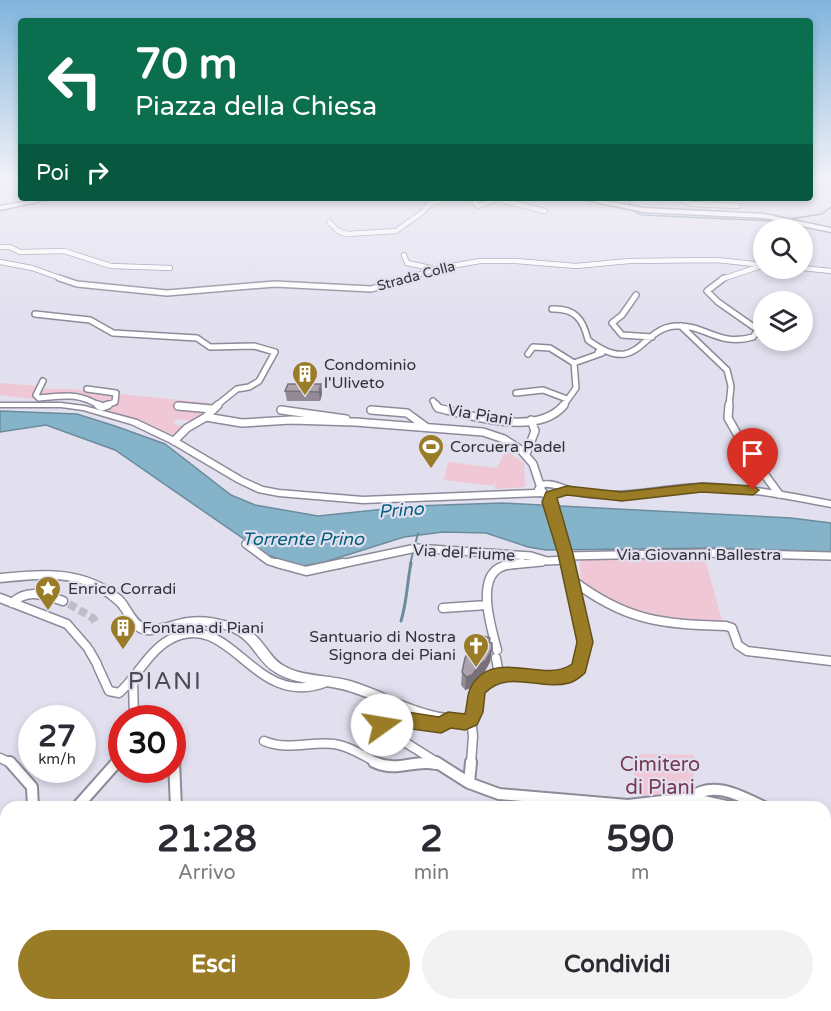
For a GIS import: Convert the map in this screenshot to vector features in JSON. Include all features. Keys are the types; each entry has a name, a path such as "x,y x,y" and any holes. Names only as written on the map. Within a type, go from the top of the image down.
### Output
{"main road":[{"path":"806,224 831,230"},
{"path":"0,405 66,406 134,422 174,441 240,480 261,490 279,493 363,500 567,490 622,496 702,487 779,494 831,504"},
{"path":"0,578 59,573 91,581 124,603 133,620 143,629 150,630 188,622 205,622 230,627 250,637 276,667 296,676 349,686 448,720 465,722 471,719 480,687 491,677 499,674 559,678 568,677 580,668 585,642 566,556 545,491"}],"street":[{"path":"331,224 338,231 347,234 396,231 406,224"},
{"path":"0,247 10,247 20,252 64,251 111,266 170,268"},
{"path":"404,255 407,263 434,268"},
{"name":"Strada Colla","path":"0,262 33,268 77,284 166,293 275,284 371,289 391,285 434,268 485,261 576,266 629,261 717,260 753,264"},
{"path":"552,309 565,308 574,311 586,331 588,340 617,354 626,355 640,349 665,328 681,326 723,340 739,341 753,337 757,333 756,327 727,309 707,291 716,281 724,277 753,268"},
{"path":"813,269 831,271"},
{"path":"636,295 622,315 612,322 622,335 652,337"},
{"path":"35,314 90,320 113,333 197,338 210,347 254,346 275,352 259,381 237,389 212,409 206,417 187,428 174,441"},
{"path":"681,326 727,370 731,386 728,418 745,448 779,494"},
{"path":"528,354 533,347 550,348 574,363"},
{"path":"574,363 602,353 598,352"},
{"path":"531,420 558,412 576,388 574,363"},
{"path":"43,381 36,395 39,398 76,395 86,397 102,407 116,402 116,393 87,389"},
{"path":"516,393 543,390 567,399"},
{"path":"66,406 76,395"},
{"name":"Via Piani","path":"432,401 438,408 468,415 508,422 531,420 535,431 526,454"},
{"path":"178,406 212,409"},
{"path":"281,410 337,416 355,422"},
{"path":"371,410 406,411 426,427"},
{"path":"206,417 242,423 291,420 355,422 483,432 500,437 526,454 533,462 545,491"},
{"path":"538,473 545,491"},
{"name":"Via del Fiume","path":"246,544 269,561 306,572 416,548 531,556 547,561"},
{"name":"Via Giovanni Ballestra","path":"566,556 723,553 831,556"},
{"name":"Via del Fiume","path":"499,674 488,605 487,582 494,571 505,566 547,561 566,556"},
{"path":"571,579 615,610 640,620 726,626 732,628 738,645 747,651 831,661"},
{"path":"12,603 19,594 31,592 66,603"},
{"path":"0,598 49,614 67,624 88,649 105,684 114,694 119,693 133,681 148,658 165,642 176,636 196,632 208,633 217,638 247,664 271,678 296,688 317,688 329,681"},
{"path":"443,608 488,605"},
{"path":"133,681 134,705"},
{"path":"448,720 441,725 388,717 382,723 384,729 469,783 499,794 575,801"},
{"path":"469,783 474,743 471,719"},
{"path":"264,741 284,748 334,744 351,748 387,767 422,761 443,766"},
{"path":"0,758 8,760 32,787 33,801"},
{"path":"82,801 108,772"},
{"path":"176,783 176,801"},
{"path":"689,798 697,791 714,787 749,801"},
{"path":"663,801 689,798 703,801"}],"green space":[{"path":"0,383 38,386 33,399 0,395"},
{"path":"46,389 72,389 113,395 111,404 78,393 49,397 39,395"},
{"path":"120,394 219,402 209,405 177,402 173,409 204,413 192,421 176,419 173,424 185,426 175,436 143,421 101,410 118,403"},
{"path":"506,450 524,463 525,487 495,489 496,477 494,486 444,480 448,462 497,468"},
{"path":"704,556 723,624 640,618 581,583 580,558"},
{"name":"Cimitero di Piani","path":"694,755 693,791 644,801 628,756"}],"water":[{"name":"Torrente Prino","path":"0,411 77,414 115,426 165,444 231,495 255,505 318,516 414,506 502,503 791,518 831,523 831,552 717,548 546,550 528,547 486,533 443,532 404,537 325,562 302,566 267,555 115,450 46,425 0,432"}],"building":[{"path":"288,384 321,384 319,392 285,391"},
{"path":"481,635 490,638 492,649 486,660 472,675 466,677 462,672 465,658 473,643"}],"waterway":[{"path":"415,545 418,533"},
{"path":"410,565 413,552"},
{"path":"401,621 411,563"}],"tunnel":[{"path":"69,604 93,618 96,623"}],"place":[{"name":"Condominio l'Uliveto","path":"305,397"},
{"name":"Corcuera Padel","path":"431,470"},
{"name":"Enrico Corradi","path":"48,612"},
{"name":"Fontana di Piani","path":"123,651"},
{"name":"Santuario di Nostra Signora dei Piani","path":"476,669"}],"district":[{"name":"PIANI","path":"165,681"}],"route":[{"path":"382,725 382,721 388,717 441,725 448,720 465,722 471,719 475,712 480,687 491,677 508,674 559,678 568,677 580,668 585,642 566,554 549,502 550,495 567,490 622,496 702,487 753,490"}],"water label":[{"name":"Prino","path":"401,510"}]}
